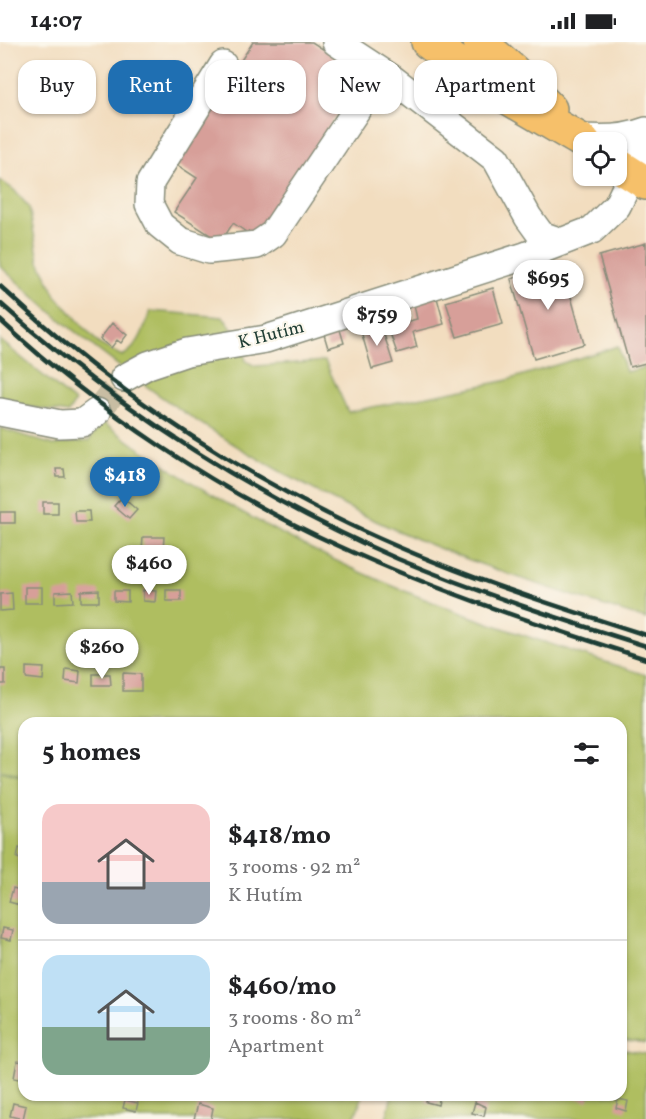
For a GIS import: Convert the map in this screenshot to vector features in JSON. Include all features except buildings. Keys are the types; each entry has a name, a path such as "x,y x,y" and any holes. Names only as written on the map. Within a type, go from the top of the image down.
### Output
{"main road":[{"path":"428,42 495,90 573,136"},
{"path":"480,42 513,71 573,133"}],"street":[{"path":"336,42 363,60"},
{"path":"402,88 496,159 528,217 541,235 561,242"},
{"path":"205,95 150,183 149,204 160,225 180,241 210,250 257,245 273,234 353,114"},
{"path":"627,135 646,131"},
{"name":"K Hutím","path":"124,378 148,365 186,352 266,339 525,256 592,230 617,206 646,146"},
{"path":"0,412 60,424 82,423 97,412"}],"green space":[{"path":"0,180 14,190 29,207 39,261 56,296 99,344 122,356 137,343 151,311 223,317 240,340 246,361 255,366 325,361 348,412 504,381 618,346 626,372 646,367 646,619 460,557 388,527 305,485 212,431 81,337 0,266"},
{"path":"0,340 75,402 68,413 10,404 0,398"},
{"path":"102,422 170,469 240,511 313,550 420,597 484,621 646,675 646,1043 627,1040 627,717 18,717 18,775 0,770 0,428 53,445 89,441"},
{"path":"0,772 18,776 18,1101 361,1101 354,1119 0,1119"},
{"path":"627,1050 646,1054 646,1119 386,1119 390,1101 627,1101"}],"tunnel":[{"path":"97,412 124,378"}],"railway":[{"path":"0,286 80,355 165,418 255,475 301,500 384,541 457,571 646,635"},
{"path":"0,303 91,379 139,414 188,447 291,507 398,559 459,583 521,606 646,646"},
{"path":"0,320 38,354 118,417 204,474 294,524 377,563 453,593 646,659"}]}
